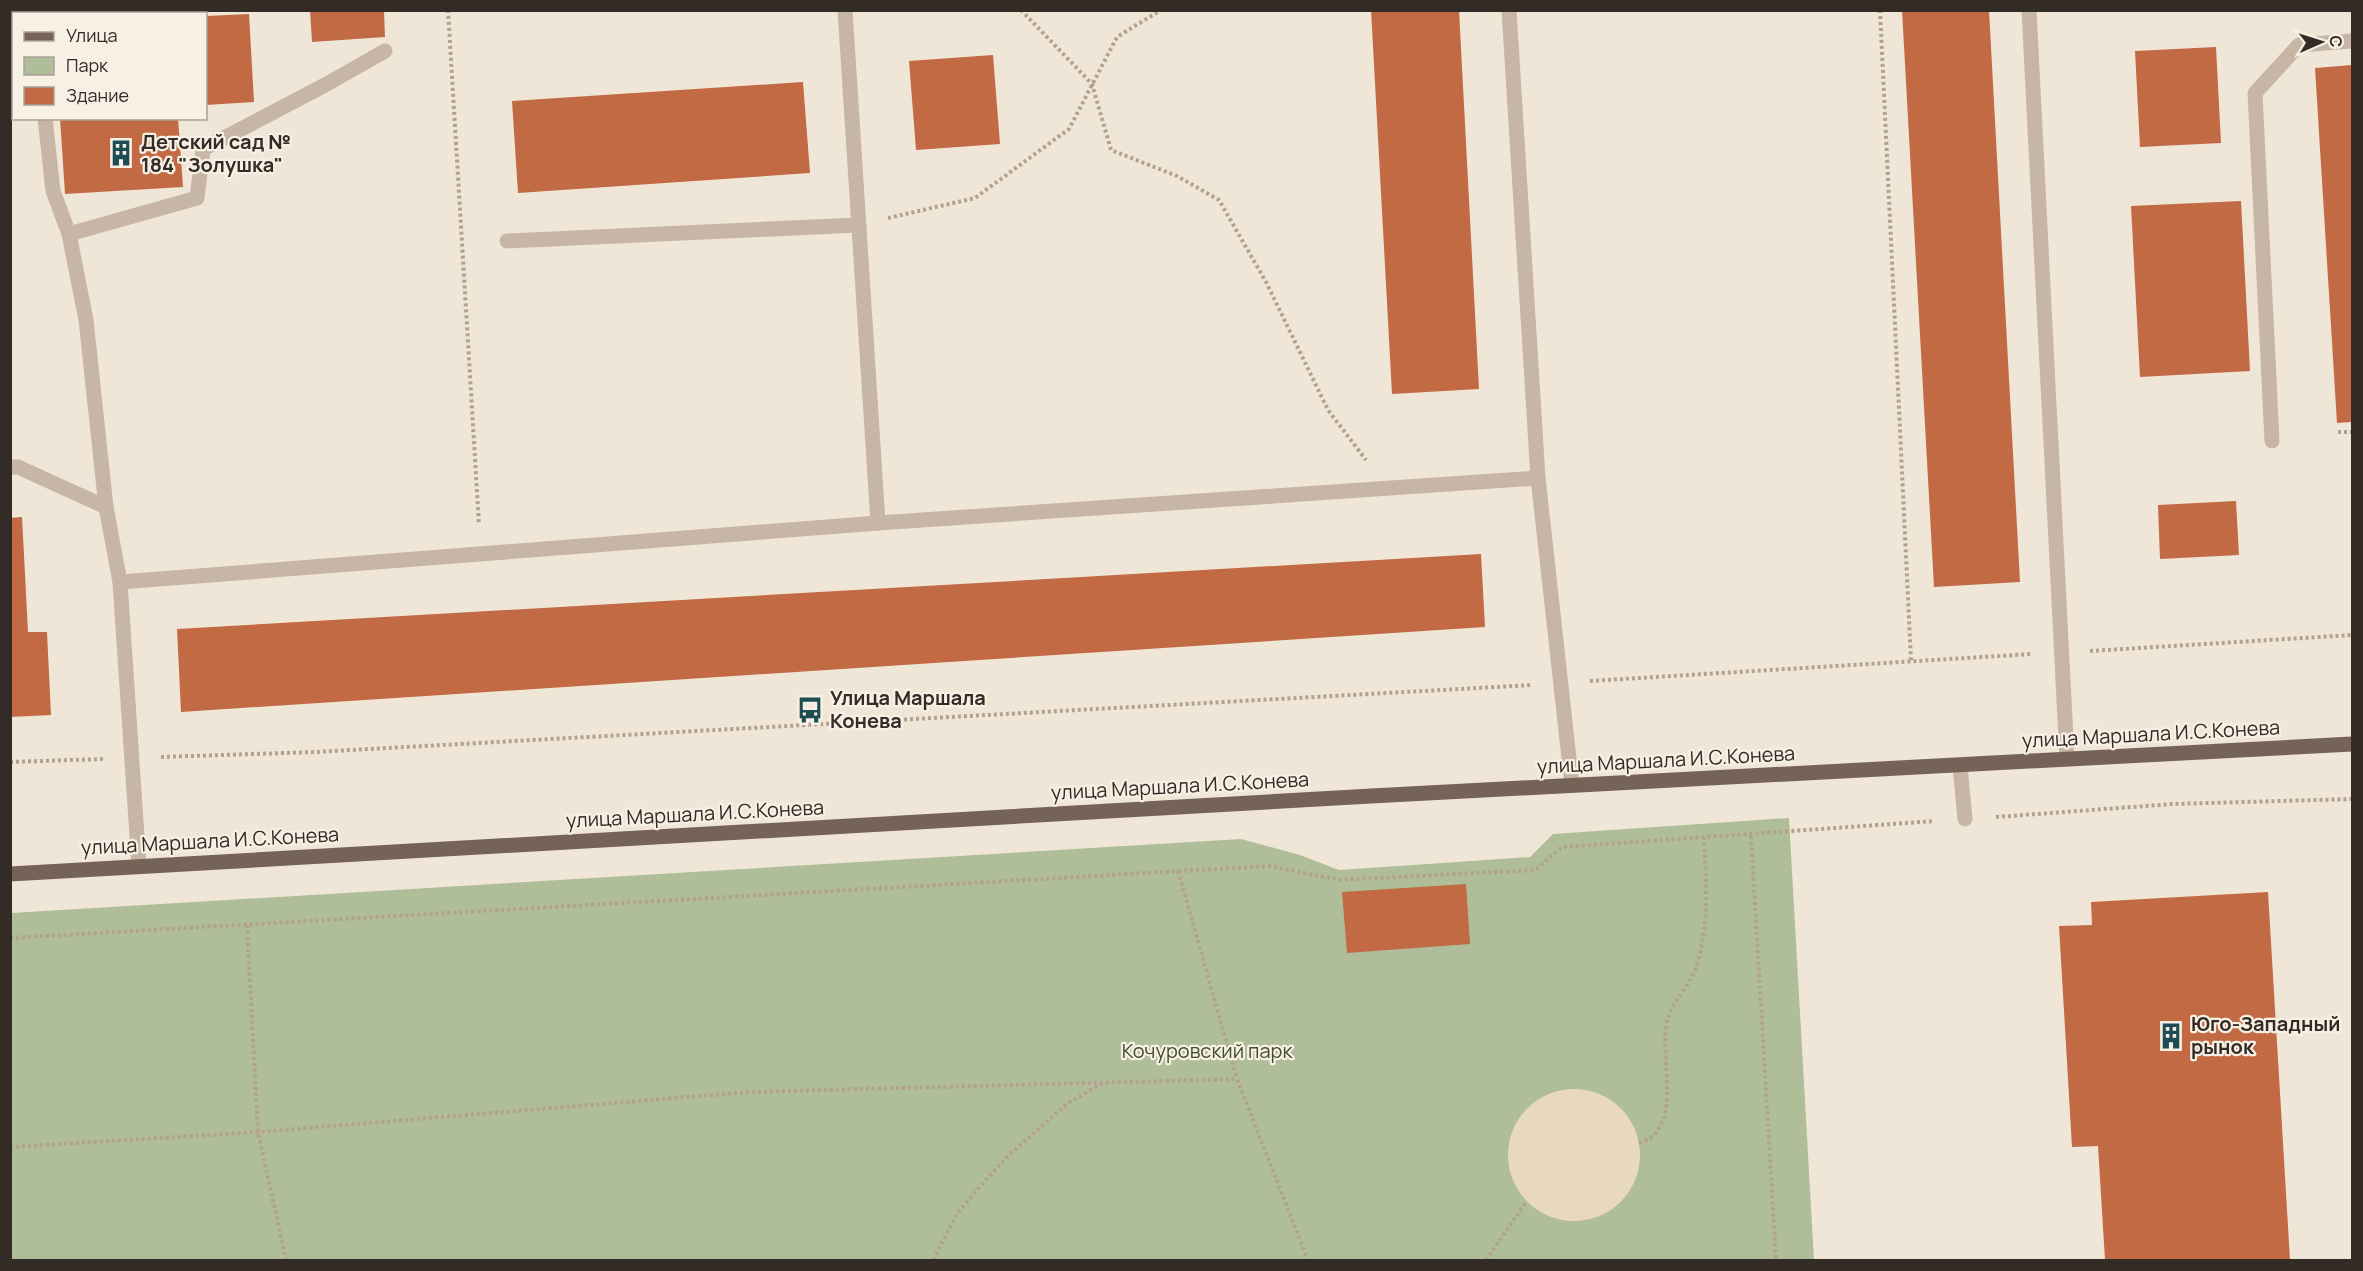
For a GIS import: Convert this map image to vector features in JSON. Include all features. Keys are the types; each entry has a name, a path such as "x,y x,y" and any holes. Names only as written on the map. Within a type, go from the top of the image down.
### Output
{"main road":[{"name":"улица Маршала И.С.Конева","path":"10,874 1572,785 2352,744"}],"lane":[{"path":"845,10 878,524"},
{"path":"1509,10 1538,478 1572,785"},
{"path":"2029,10 2067,759"},
{"path":"2272,441 2255,93 2299,45 2352,41"},
{"path":"69,234 197,198 203,149 326,85 385,51"},
{"path":"45,120 53,191 69,234 86,320 106,507 120,582 139,867"},
{"path":"507,241 858,225"},
{"path":"10,467 18,467 106,507"},
{"path":"120,582 878,524 1538,478"},
{"path":"1960,766 1965,819"}],"path":[{"path":"448,10 481,554"},
{"path":"1021,10 1092,84 1110,150 1177,176 1219,200 1266,282 1328,410 1387,489"},
{"path":"858,225 975,198 1069,129 1117,37 1161,10"},
{"path":"1880,10 1911,661"},
{"path":"2338,432 2352,432"},
{"path":"10,762 315,752 1560,683 2352,635"},
{"path":"10,938 1269,866 1340,880 1535,870 1562,847 1751,836 2173,804 2352,800"},
{"path":"1751,836 1776,1260"},
{"path":"1639,1143 1654,1136 1661,1124 1665,1108 1668,1016 1695,970 1706,924 1704,838"},
{"path":"1178,871 1237,1079 1308,1260"},
{"path":"247,925 258,1132 285,1260"},
{"path":"10,1147 258,1132 749,1092 1237,1079"},
{"path":"933,1260 957,1214 1010,1154 1068,1103 1103,1082"},
{"path":"1486,1260 1527,1201"}],"green space":[{"name":"Кочуровский парк","path":"1789,818 1814,1260 11,1260 11,913 1241,839 1300,855 1339,870 1530,857 1553,834"}],"shaded area":[{"path":"1574,1089 1599,1094 1611,1100 1629,1118 1635,1130 1640,1155 1635,1180 1629,1192 1611,1210 1599,1216 1574,1221 1549,1216 1537,1210 1519,1192 1513,1180 1508,1155 1513,1130 1519,1118 1537,1100 1549,1094"}],"building":[{"path":"49,10 176,10 176,12 50,12"},
{"path":"310,10 384,10 385,37 312,42"},
{"path":"1371,10 1459,10 1479,389 1392,394"},
{"path":"1902,10 1989,10 2020,582 1934,587"},
{"name":"Детский сад № 184 \"Золушка\"","path":"249,14 254,102 207,105 207,16"},
{"path":"2216,47 2221,143 2140,147 2135,51"},
{"path":"993,55 1000,144 916,150 909,61"},
{"path":"2352,65 2352,422 2337,423 2315,68"},
{"path":"803,82 810,173 518,193 512,101"},
{"name":"Детский сад № 184 \"Золушка\"","path":"60,120 178,120 183,187 65,194"},
{"path":"2241,201 2250,371 2140,377 2131,206"},
{"path":"2236,501 2239,555 2160,559 2158,505"},
{"path":"22,517 28,632 47,632 51,715 10,717 10,518"},
{"path":"1481,554 1485,627 181,712 177,629"},
{"path":"1466,884 1470,944 1347,953 1342,892"},
{"name":"Юго-Западный рынок","path":"2268,892 2290,1260 2105,1260 2098,1146 2072,1147 2059,926 2092,925 2091,902"}],"place":[{"name":"Детский сад № 184 \"Золушка\"","path":"121,153"},
{"name":"Улица Маршала Конева","path":"810,710"},
{"name":"Юго-Западный рынок","path":"2171,1036"}]}
